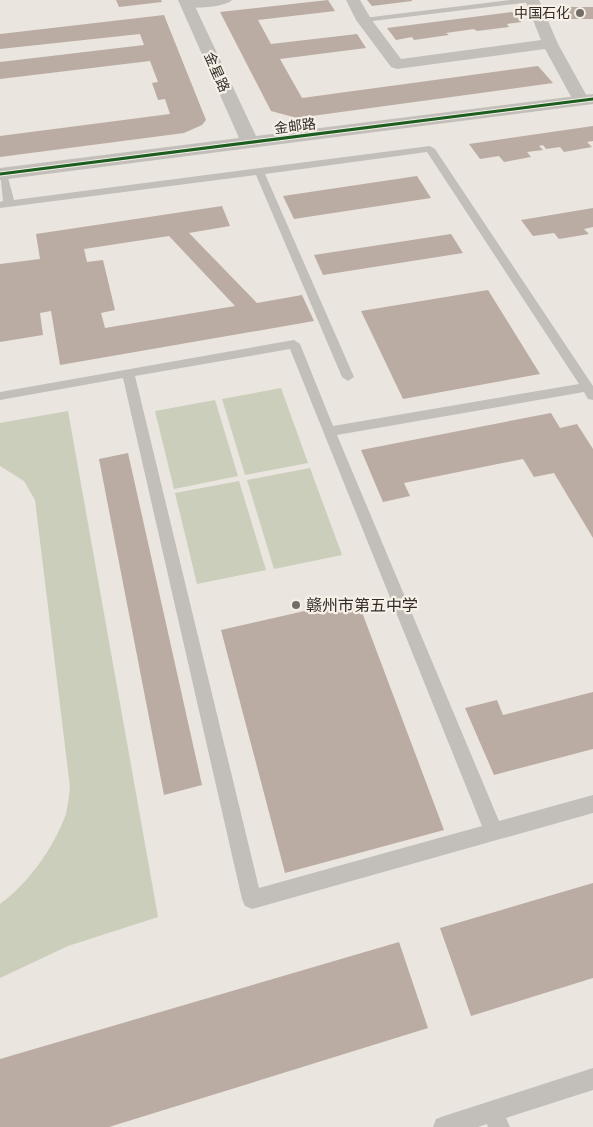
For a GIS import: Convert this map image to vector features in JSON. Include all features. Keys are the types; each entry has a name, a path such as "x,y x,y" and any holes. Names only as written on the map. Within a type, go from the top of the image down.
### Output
{"street":[{"path":"186,2 225,0"},
{"path":"353,0 364,20 397,64 550,44"},
{"path":"532,0 550,44 587,100"},
{"name":"金星路","path":"186,2 250,143"},
{"name":"金邮路","path":"1,174 587,100"}],"lane":[{"path":"364,20 532,0"},
{"path":"1,174 4,204 430,149 590,391 329,432"},
{"path":"260,171 348,377"},
{"path":"0,396 294,344 494,832"},
{"path":"128,373 252,900 593,804"},
{"path":"444,1127 496,1119 593,1079"}],"green space":[{"path":"281,388 308,463 245,475 222,399"},
{"path":"215,400 238,476 174,489 155,411"},
{"path":"68,411 158,917 68,946 0,978 0,904 21,886 39,864 55,839 66,814 70,787 35,500 24,481 0,466 0,423"},
{"path":"310,468 342,555 274,569 247,480"},
{"path":"239,481 266,570 197,584 175,493"}],"building":[{"path":"116,0 161,0 162,2 119,7"},
{"path":"328,0 335,11 258,20 271,44 357,34 366,48 280,59 302,98 538,66 553,83 297,118 271,111 220,12"},
{"path":"367,0 412,0 412,1 372,6"},
{"name":"中国石化","path":"565,7 593,7 593,19 571,19"},
{"path":"512,12 522,22 507,24 509,27 477,31 474,29 414,40 412,37 396,40 387,28"},
{"path":"164,15 206,120 202,125 184,133 0,157 0,136 170,114 165,99 158,100 152,83 158,82 150,61 0,79 0,62 144,45 140,34 0,49 0,34"},
{"path":"593,126 593,141 587,142 592,147 564,152 560,147 546,149 543,145 539,146 543,150 527,152 531,157 504,162 499,156 480,159 469,144"},
{"path":"417,176 431,198 294,219 283,196"},
{"path":"222,206 230,226 189,233 257,303 302,295 314,321 60,365 51,311 40,313 43,335 0,342 0,264 40,259 36,234","holes":["169,236 235,306 105,328 101,313 115,310 103,260 87,262 84,249"]},
{"path":"593,208 593,227 584,229 589,234 559,239 554,233 533,236 521,220"},
{"path":"451,234 463,253 323,275 314,255"},
{"path":"488,290 540,374 403,399 361,311"},
{"path":"551,413 560,428 577,424 593,449 593,538 554,473 534,477 523,459 404,483 410,496 383,502 361,450"},
{"path":"128,453 202,785 164,795 99,459"},
{"path":"357,599 444,830 285,873 221,630"},
{"path":"593,692 593,749 494,775 465,708 497,700 503,715"},
{"path":"593,883 593,978 471,1016 440,928"},
{"path":"399,942 428,1028 109,1127 0,1127 0,1059"}],"cycle path":[{"path":"0,174 593,99"}],"place":[{"name":"中国石化","path":"580,13"},
{"name":"赣州市第五中学","path":"296,605"}]}
